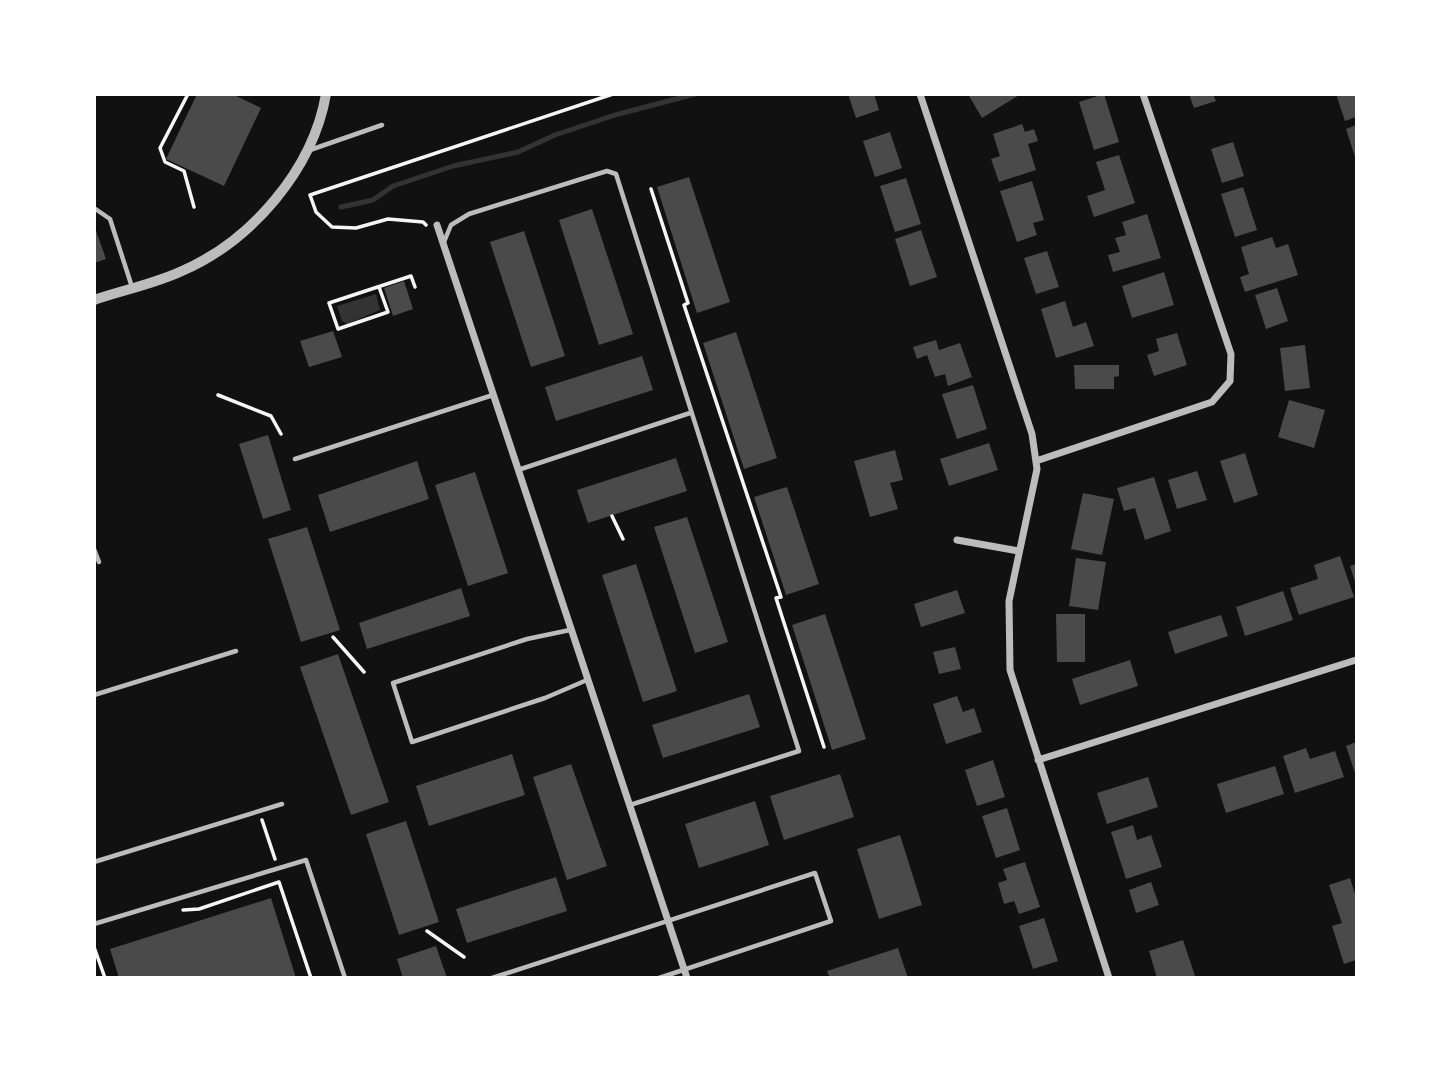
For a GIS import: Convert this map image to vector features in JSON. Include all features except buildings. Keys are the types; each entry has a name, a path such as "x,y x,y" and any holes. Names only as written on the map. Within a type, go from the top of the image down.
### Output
{"street":[{"path":"94,300 182,271 235,239 257,219 298,169 323,111 326,94"},
{"path":"920,94 1032,434 1036,461 1035,483 1009,601 1010,670 1110,978"},
{"path":"1036,461 1212,402 1230,381 1230,354 1143,94"},
{"path":"437,225 687,978"},
{"path":"957,540 1019,551"},
{"path":"1038,760 1356,660"}],"lane":[{"path":"306,151 382,125"},
{"path":"444,243 451,226 469,214 607,171 616,174 799,751 630,805"},
{"path":"94,208 110,219 133,287"},
{"path":"295,460 492,394"},
{"path":"518,470 691,413"},
{"path":"94,549 99,562"},
{"path":"570,630 527,639 393,683 412,742 545,698 587,680"},
{"path":"94,695 236,651"},
{"path":"94,862 282,804"},
{"path":"94,924 306,860 345,978"},
{"path":"492,978 815,873 831,921 659,978"}],"path":[{"path":"188,94 160,148 165,162 184,171 194,206"},
{"path":"437,225 428,227 424,222 388,219 356,228 332,227 316,212 310,195 613,94"},
{"path":"651,189 688,303 684,305 781,597 776,598 824,747"},
{"path":"379,287 388,312 338,329 330,303 411,276 415,287"},
{"path":"218,395 271,416 281,435"},
{"path":"611,516 623,540"},
{"path":"333,637 364,672"},
{"path":"258,811 279,869"},
{"path":"174,910 199,909 279,882 311,978"},
{"path":"427,931 464,957"},
{"path":"94,947 105,978"}],"shaded area":[{"path":"376,294 380,310 347,324 342,321 337,306"}],"waterway":[{"path":"341,207 373,200 393,186 453,166 518,152 555,135 615,115 695,94"}]}
